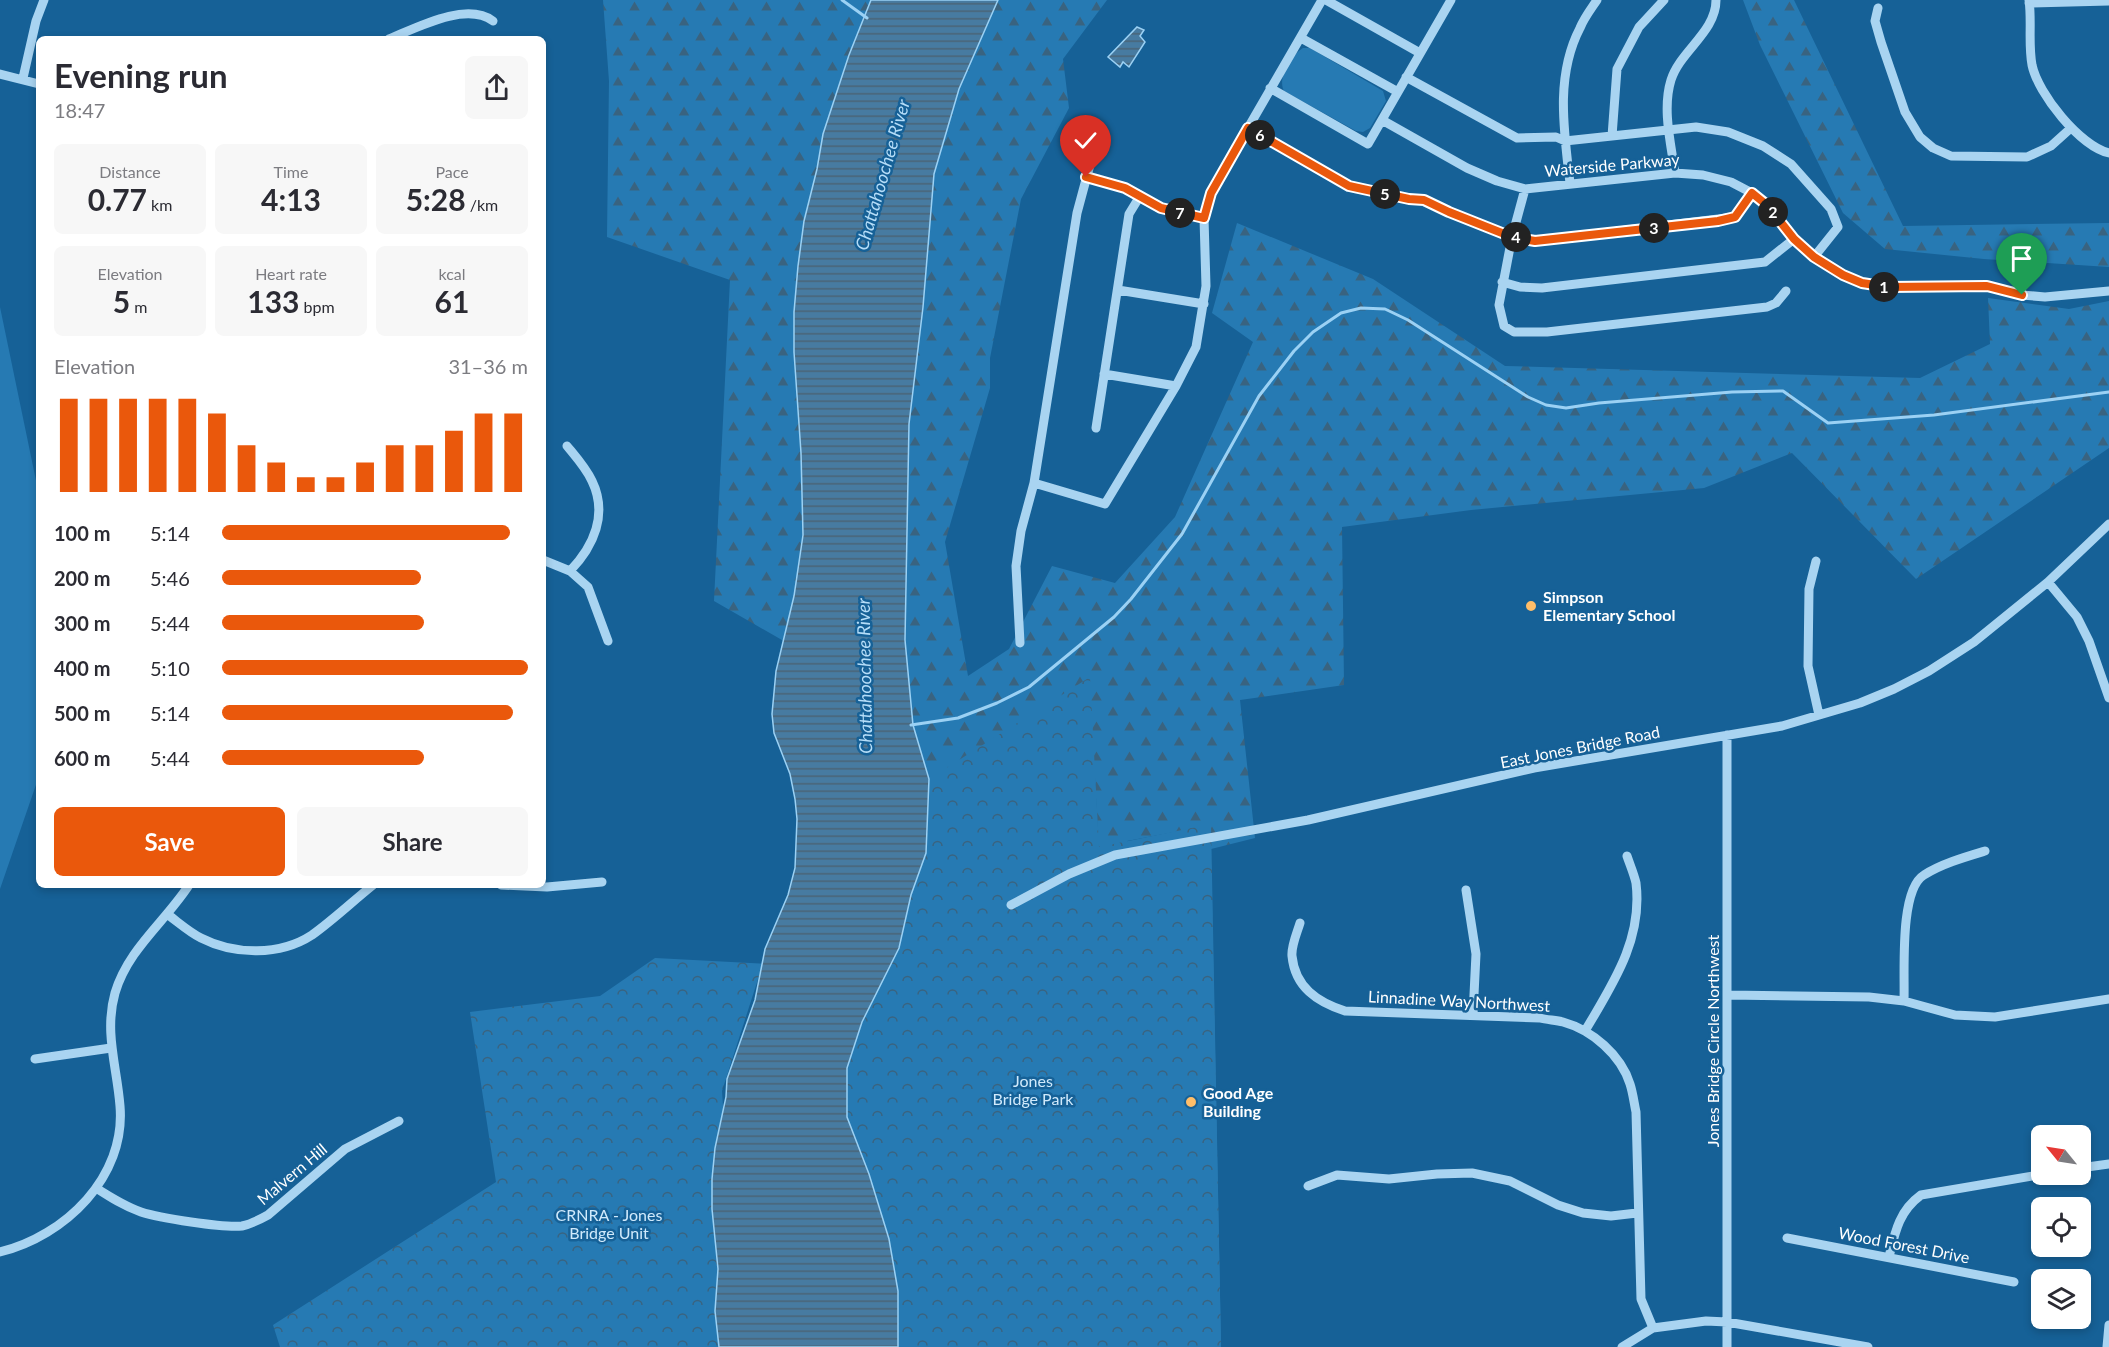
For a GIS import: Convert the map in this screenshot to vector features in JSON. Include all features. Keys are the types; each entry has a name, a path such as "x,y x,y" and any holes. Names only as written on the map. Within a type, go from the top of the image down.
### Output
{"street":[{"path":"23,78 36,21 44,0"},
{"path":"1034,483 1105,504 1176,386 1196,347 1204,304 1206,286 1204,218 1211,193 1270,88 1324,0 1420,53"},
{"path":"1270,88 1368,144 1450,0"},
{"path":"1570,183 1562,90 1568,59 1579,28 1597,0"},
{"path":"1612,136 1617,69 1639,27 1664,0"},
{"path":"1676,173 1667,100 1671,80 1681,60 1713,19 1716,0"},
{"path":"2109,1 2029,2 2029,38 2040,89 2071,128 2102,151 2109,153"},
{"path":"1878,8 1875,21 1905,112 1920,137 1933,148 1951,156 2028,158 2051,146 2071,128"},
{"path":"397,36 460,14 479,13 493,21"},
{"path":"1301,38 1398,92"},
{"path":"0,74 36,83"},
{"path":"1406,77 1517,138 1556,137 1565,141 1696,127 1728,132 1763,146 1791,164 1831,208 1838,227 1814,257"},
{"name":"Waterside Parkway","path":"1382,120 1467,168 1497,181 1525,189 1676,173 1703,175 1731,182 1752,193 1768,206 1794,239 1814,257 1843,275 1862,283 1888,287 1987,286 2022,295 2045,297 2109,291"},
{"path":"1248,128 1349,186 1424,200 1512,237 1535,241 1718,221 1735,217 1752,193"},
{"path":"1020,643 1016,566 1021,531 1034,483 1077,213 1098,135"},
{"path":"1086,177 1125,188 1161,208 1204,218"},
{"path":"1525,189 1512,237 1499,305 1504,326 1514,332 1547,332 1767,307 1776,303 1786,291"},
{"path":"1096,428 1129,214 1140,196"},
{"path":"1502,282 1520,287 1542,288 1765,262 1794,239"},
{"path":"1118,290 1204,304"},
{"path":"1104,374 1176,386"},
{"path":"567,446 592,479 600,508 598,525 592,543 582,559 570,571"},
{"name":"East Jones Bridge Road","path":"1011,905 1070,874 1115,855 1308,820 1534,768 1782,726 1860,703 1929,671 1974,642 2048,582 2109,524"},
{"path":"546,561 570,571 588,587 608,641"},
{"path":"1816,561 1809,589 1808,666 1820,715"},
{"path":"2048,582 2077,617 2089,641 2109,698"},
{"name":"Jones Bridge Circle Northwest","path":"1727,735 1727,1347"},
{"path":"1904,1001 1906,917 1911,891 1922,875 1985,851"},
{"path":"1585,1031 1621,969 1634,930 1637,908 1636,882 1628,856"},
{"path":"546,887 602,882"},
{"path":"0,1252 39,1237 56,1227 85,1202 107,1169 119,1127 120,1107 111,1048 111,1012 121,977 139,947 187,888"},
{"path":"167,914 198,937 214,944 237,950 264,950 284,947 311,935 369,888"},
{"path":"1466,890 1476,954 1473,1015"},
{"name":"Linnadine Way Northwest","path":"1299,923 1292,954 1296,973 1309,993 1325,1005 1345,1011 1540,1018 1563,1022 1585,1031 1600,1042 1619,1062 1630,1083 1636,1112 1641,1299 1653,1328"},
{"path":"1728,995 1869,997 1904,1001 1955,1016 1995,1017 2109,999"},
{"path":"34,1059 111,1048"},
{"name":"Malvern Hill","path":"96,1188 119,1203 143,1213 228,1226 243,1226 267,1215 345,1149 399,1121"},
{"path":"2091,1166 2109,1164"},
{"path":"1308,1186 1337,1175 1389,1179 1472,1173 1510,1181 1558,1205 1582,1213 1611,1216 1637,1213"},
{"path":"1889,1257 1896,1226 1911,1202 1921,1195 2031,1176"},
{"name":"Wood Forest Drive","path":"1788,1238 2014,1282"},
{"path":"1622,1347 1653,1328 1706,1320 1868,1347"},
{"path":"2107,1347 2109,1326"}],"green space":[{"path":"603,0 878,0 822,663 714,601 730,280 607,237 609,81"},
{"path":"998,0 1107,0 1063,59 1069,108 1021,199 990,358 990,388 945,542 968,676 1009,649 1052,566 1115,583 1175,517 1253,342 1212,313 1237,223 1373,279 1505,366 1920,378 1990,344 1988,298 2069,309 2109,301 2109,448 1916,579 1792,453 1704,488 1471,510 1342,527 1344,685 1240,700 1255,838 1211,849 1211,825 1127,841 1128,845 1070,864 1068,859 1026,877 1006,891 992,910 981,936 962,951 937,984 907,996 896,1025 882,1031 866,1072 888,1083 896,1103 887,1117 902,1131 898,1139 913,1153 922,1141 929,1159 964,1146 977,1163 961,1175 942,1183 935,1170 916,1180 922,1192 932,1188 935,1214 924,1227 936,1247 947,1292 942,1313 961,1319 965,1307 973,1309 984,1297 1004,1288 1039,1243 1038,1229 1046,1219 1052,1222 1056,1205 1052,1183 1060,1177 1068,1180 1074,1164 1126,1194 1124,1248 1147,1275 1191,1298 1197,1313 1192,1326 1175,1327 1165,1335 1165,1347 898,1347 898,1291 891,1248 869,1174 847,1117 847,1068 862,1022 899,948 911,895 926,853 929,779 913,725 905,640 909,424 923,307 934,174 959,89","holes":["1058,722 1069,728 1068,767 1080,779 1095,778 1098,835 1008,843 990,865 986,863 965,846 965,828 983,800 968,785 987,761"]},
{"path":"1743,0 1794,0 1903,226 2109,223 2109,267 1984,259 1885,249 1843,213 1760,45"},
{"path":"1310,48 1383,91 1386,101 1370,128 1363,132 1356,131 1284,91 1282,80 1286,68 1298,51"},
{"path":"0,307 36,481 36,785 0,889"},
{"name":"Jones Bridge Park","path":"1090,677 1099,847 1211,824 1221,1347 898,1347 898,1291 889,1239 869,1174 847,1117 847,1068 862,1022 899,948 911,895 926,853 929,779"},
{"path":"1211,849 1221,1347 1212,1347 1210,1231 1202,1216 1173,1201 1200,1160 1205,1143 1201,1114 1210,1116 1214,1099 1194,1095 1178,1079 1156,1096 1150,1094 1135,1135 1125,1147 1122,1145 1115,1157 1118,1170 1114,1172 1099,1165 1078,1147 1068,1134 1007,966 1019,970 1013,946 1003,938 1006,924 1014,912 1028,902 1047,900 1074,891 1104,871"},
{"name":"CRNRA - Jones Bridge Unit","path":"655,958 771,964 760,973 722,1091 732,1249 727,1347 280,1347 273,1325 496,1182 470,1012 600,996"}],"water":[{"name":"Chattahoochee River","path":"871,0 998,0 959,89 934,174 923,307 909,424 905,640 913,725 929,779 926,853 911,895 899,948 862,1022 847,1068 847,1117 869,1174 889,1239 898,1291 898,1347 719,1347 715,1311 718,1269 712,1209 715,1148 726,1097 727,1079 755,1000 765,949 788,895 795,868 797,819 795,799 790,774 774,733 772,714 776,671 794,596 803,535 801,453 794,352 794,312 798,266 804,221 823,134 849,55"},
{"path":"1137,27 1144,30 1140,36 1145,42 1129,67 1123,62 1120,67 1108,57"}],"waterway":[{"path":"842,0 867,18"},
{"path":"911,725 958,718 997,703 1029,687 1114,617 1182,534 1259,396 1294,351 1313,332 1341,313 1361,308 1385,309 1408,320 1528,397 1546,405 1566,408 1599,403 1732,392 1783,391 1828,423 1934,415 2109,392"}],"place":[{"name":"Simpson Elementary School","path":"1531,606"},
{"name":"Good Age Building","path":"1191,1102"}],"route":[{"path":"1086,177 1125,188 1161,208 1204,218 1211,193 1248,128 1349,186 1424,200 1512,237 1535,241 1718,221 1735,217 1752,193 1768,206 1794,239 1814,257 1843,275 1862,283 1888,287 1987,286 2022,295"}]}
